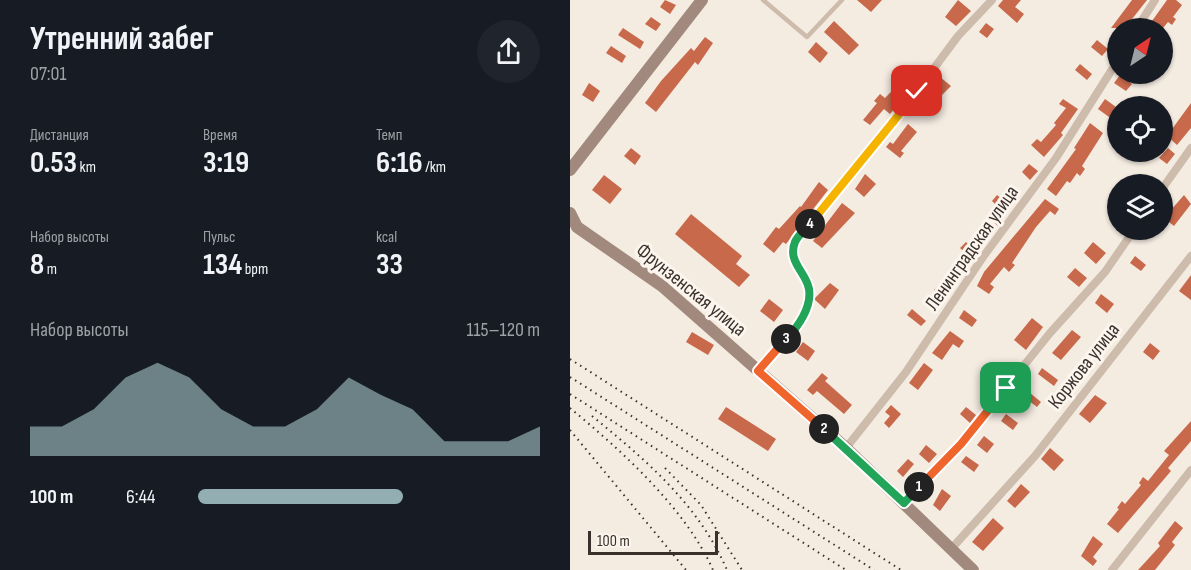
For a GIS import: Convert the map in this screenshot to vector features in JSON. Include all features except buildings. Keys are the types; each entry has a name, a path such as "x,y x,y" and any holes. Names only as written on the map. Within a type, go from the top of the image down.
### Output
{"street":[{"path":"570,170 702,0"},
{"path":"758,371 797,327 806,308 809,289 794,262 795,241 958,36 992,0"},
{"path":"1143,18 1155,0"},
{"name":"Ленинградская улица","path":"846,448 906,372 983,257 1056,158 1107,77"},
{"path":"1173,174 1191,148"},
{"name":"Фрунзенская улица","path":"570,213 577,227 662,286 846,448 973,570"},
{"path":"904,503 961,444 1050,333 1105,272 1127,240"},
{"name":"Коржова улица","path":"952,548 1035,456 1191,256"},
{"path":"1112,570 1191,470"}],"lane":[{"path":"763,0 807,37 842,0"}],"railway":[{"path":"570,359 901,570"},
{"path":"570,377 874,570"},
{"path":"570,394 846,570"},
{"path":"570,408 631,462 669,503 701,547 713,570"},
{"path":"592,416 632,449 686,504 702,525 727,570"},
{"path":"570,430 686,570"},
{"path":"665,468 701,505 742,570"}],"route":[{"path":"917,91 795,241 794,262 809,289 806,308 797,327 758,371 846,448 904,503 961,444 1006,388"}]}
